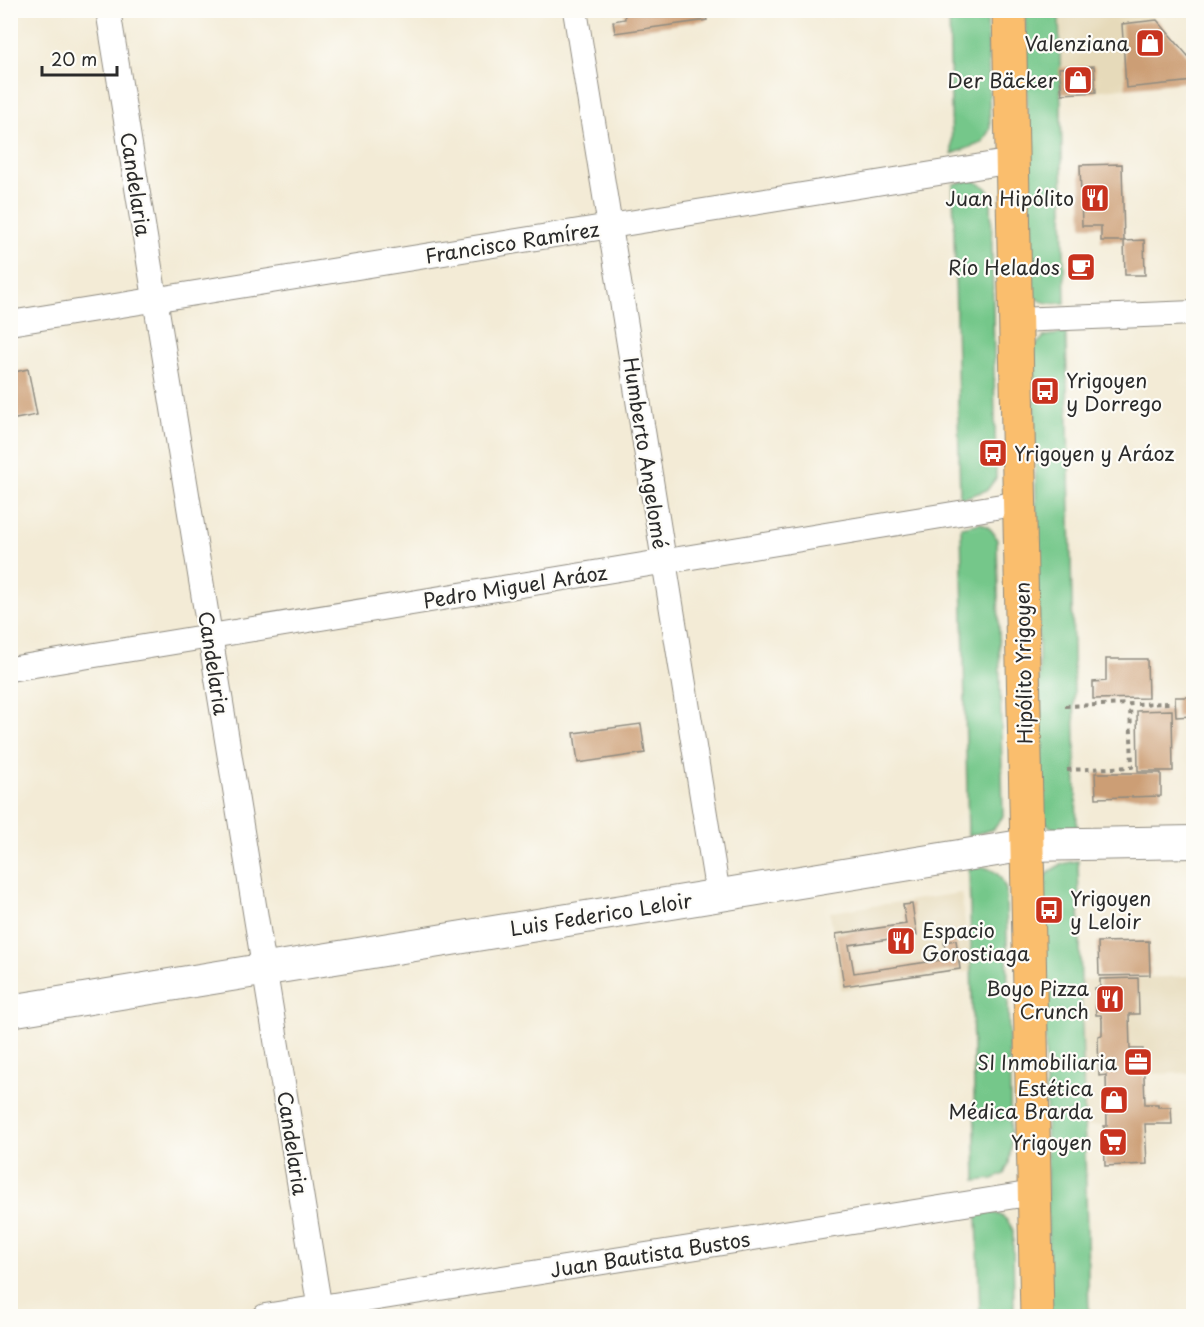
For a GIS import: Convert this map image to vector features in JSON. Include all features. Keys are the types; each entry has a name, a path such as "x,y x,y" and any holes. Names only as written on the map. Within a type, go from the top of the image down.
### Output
{"main road":[{"name":"Hipólito Yrigoyen","path":"1010,10 1037,1317"}],"street":[{"name":"Candelaria","path":"108,10 320,1312"},
{"name":"Humberto Angelomé","path":"575,10 718,895"},
{"name":"Francisco Ramírez","path":"10,323 1013,160"},
{"path":"1016,320 1194,313"},
{"name":"Pedro Miguel Aráoz","path":"10,669 1020,503"},
{"name":"Luis Federico Leloir","path":"10,1011 1027,845 1194,842"},
{"name":"Juan Bautista Bustos","path":"265,1317 320,1312 1034,1192"}],"path":[{"path":"1065,706 1170,703"},
{"path":"1067,770 1132,767 1130,704"}],"shaded area":[{"path":"1059,11 1148,11 1193,63 1193,81 1062,94"},
{"name":"Espacio Gorostiaga","path":"961,893 972,971 841,990 830,912"},
{"path":"1193,976 1193,1073 1144,1074 1145,1124 1084,1126 1080,980"}],"green space":[{"path":"949,11 987,11 990,129 982,143 952,154"},
{"path":"1025,11 1059,11 1065,303 1048,303 1032,296"},
{"path":"973,180 987,188 991,195 996,478 987,490 960,499 953,184"},
{"path":"1066,333 1077,831 1053,829 1042,819 1033,348 1045,336"},
{"path":"981,523 991,530 997,540 1003,816 994,829 968,836 961,527"},
{"path":"1078,861 1089,1316 1049,1316 1043,879 1058,866"},
{"path":"983,867 998,875 1006,890 1011,1148 1009,1163 1004,1174 993,1179 976,1181 969,868"},
{"path":"989,1212 1004,1217 1013,1230 1014,1316 980,1316 977,1214"}],"building":[{"path":"624,10 705,10 707,20 615,33 613,21 625,19"},
{"name":"Valenziana","path":"1157,20 1194,63 1194,81 1126,88 1122,24"},
{"name":"Der Bäcker","path":"1094,66 1096,92 1062,94 1059,68"},
{"path":"1122,164 1124,241 1101,241 1101,226 1082,226 1080,165"},
{"path":"1144,240 1145,275 1125,275 1124,241"},
{"path":"28,369 37,415 10,420 10,373"},
{"path":"1106,659 1147,659 1148,698 1093,699 1093,682 1106,681"},
{"path":"1175,697 1192,697 1192,716 1176,717"},
{"path":"1172,710 1173,771 1138,771 1137,711"},
{"path":"641,724 645,753 578,763 574,733"},
{"path":"1095,773 1161,773 1161,796 1096,798"},
{"path":"912,904 917,935 849,945 854,973 947,959 944,942 956,940 960,969 844,986 836,934 906,924 903,905"},
{"path":"1149,941 1150,975 1099,976 1098,942"},
{"path":"1138,978 1139,1014 1129,1014 1130,1049 1143,1049 1145,1104 1171,1107 1172,1124 1145,1124 1147,1164 1105,1166 1106,1075 1099,1076 1098,1036 1102,1035 1102,1020 1101,1015 1096,1015 1095,988 1100,987 1100,979"}],"place":[{"name":"Valenziana","path":"1150,43"},
{"name":"Der Bäcker","path":"1078,80"},
{"name":"Juan Hipólito","path":"1095,198"},
{"name":"Río Helados","path":"1081,267"},
{"name":"Yrigoyen y Dorrego","path":"1045,391"},
{"name":"Yrigoyen y Aráoz","path":"993,453"},
{"name":"Yrigoyen y Leloir","path":"1049,910"},
{"name":"Espacio Gorostiaga","path":"901,941"},
{"name":"Boyo Pizza Crunch","path":"1110,999"},
{"name":"SI Inmobiliaria","path":"1138,1062"},
{"name":"Estética Médica Brarda","path":"1114,1100"},
{"name":"Yrigoyen","path":"1113,1142"}]}
